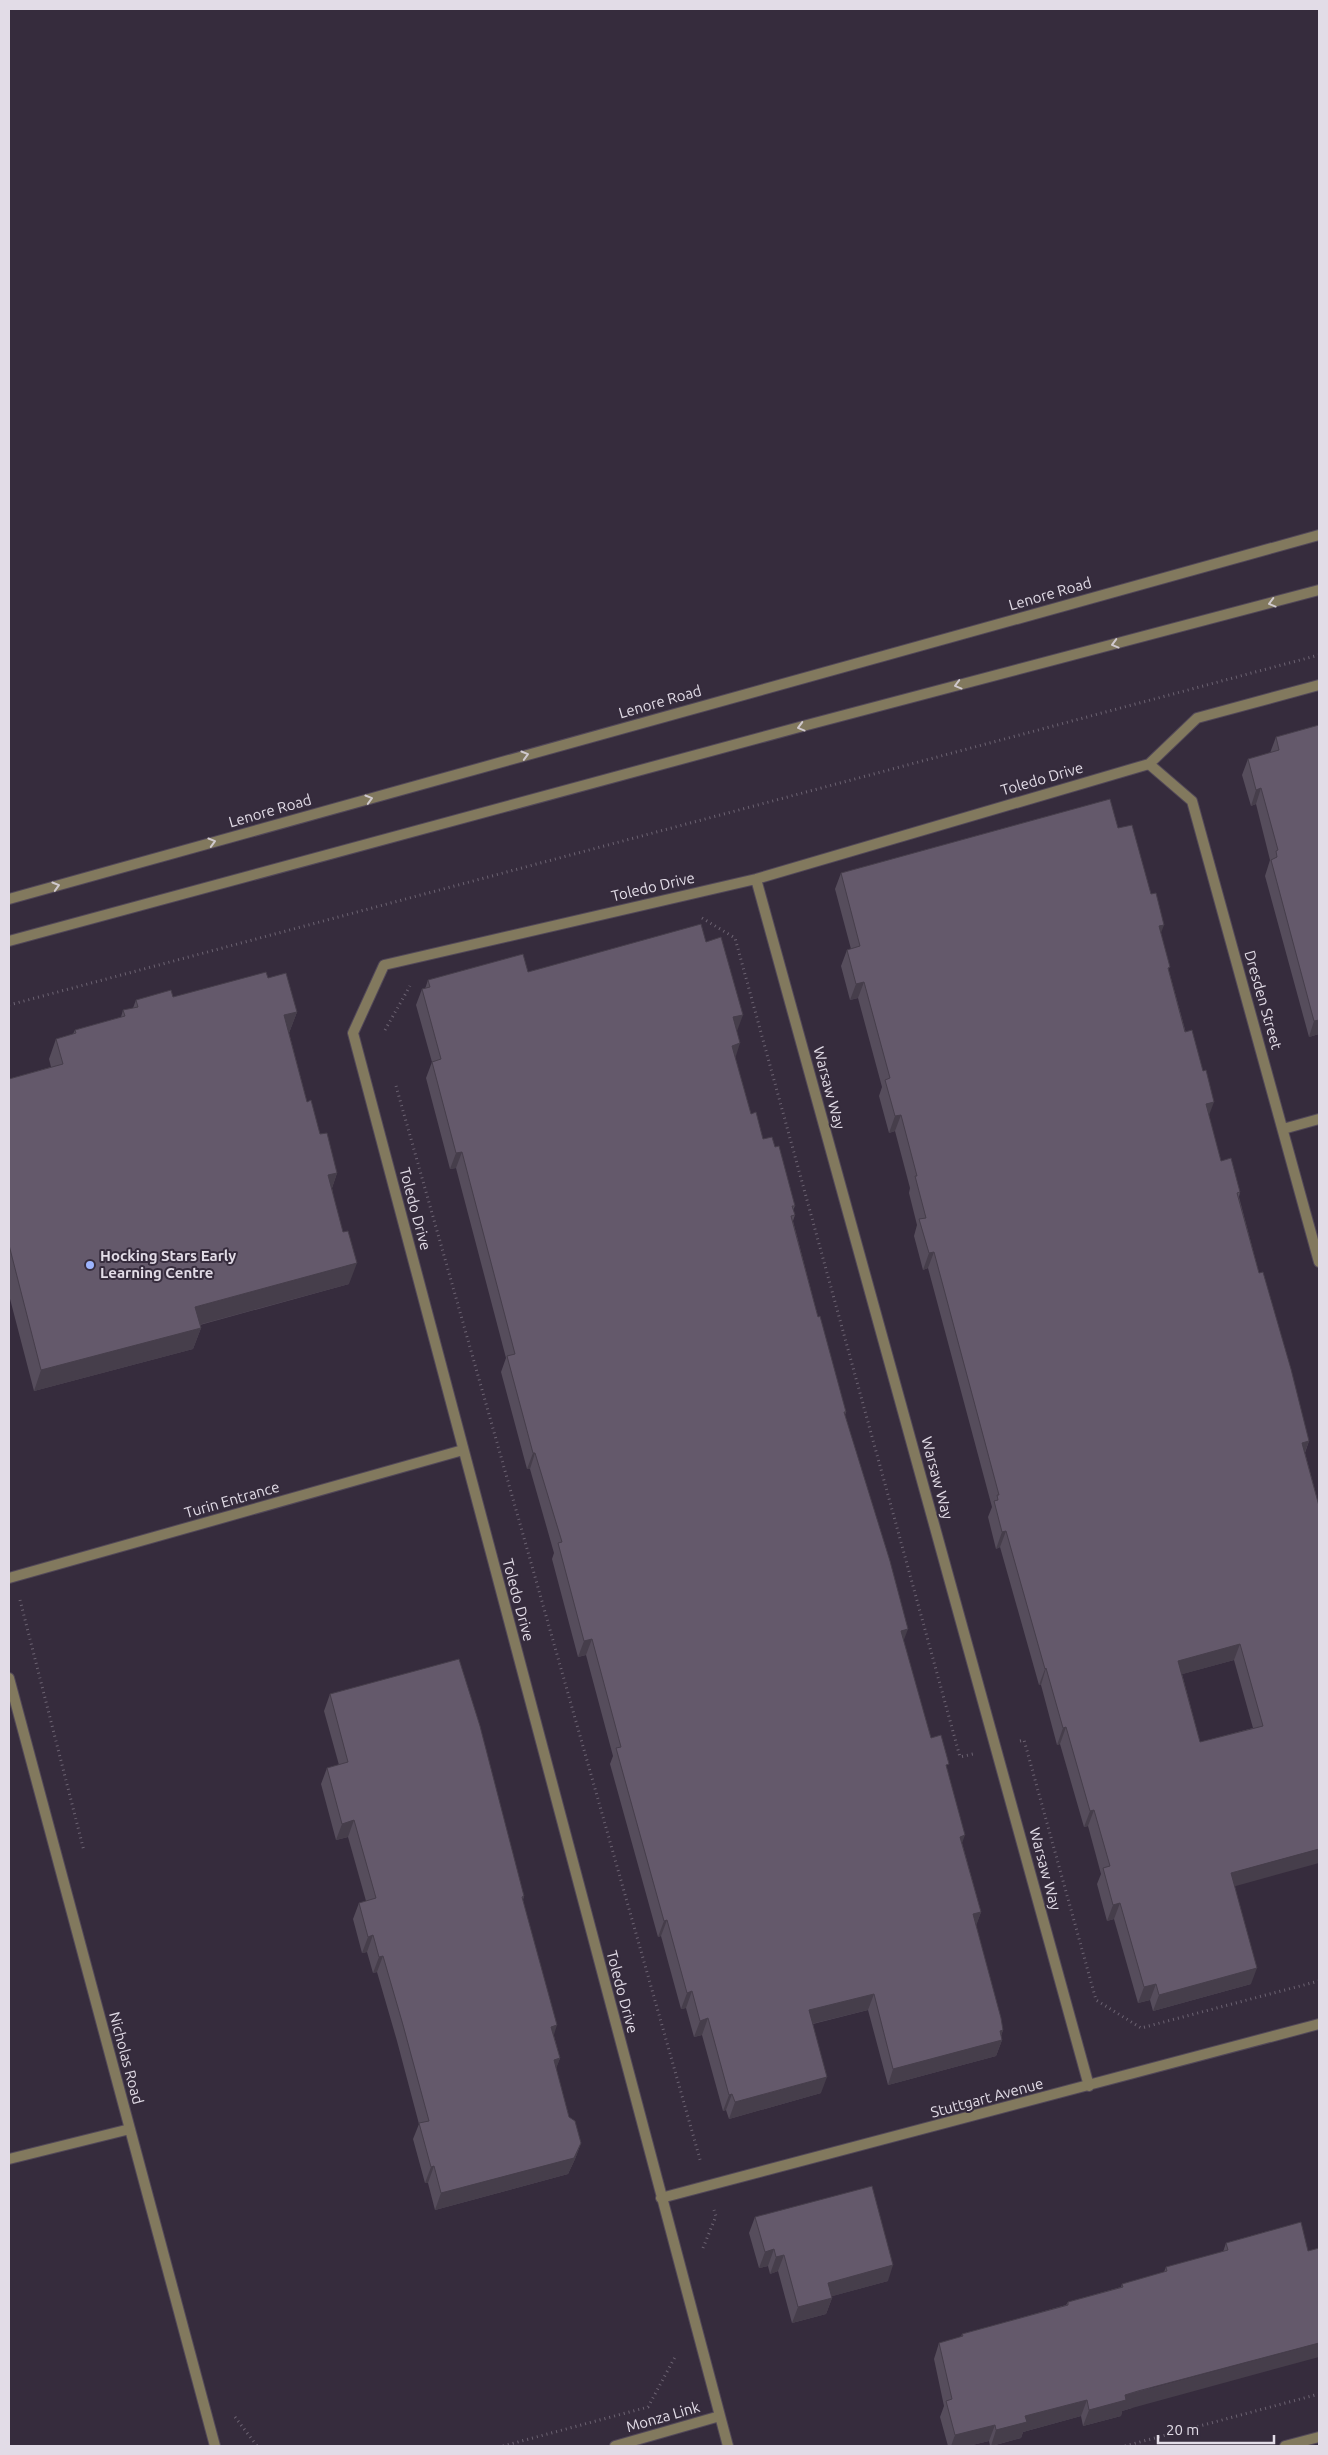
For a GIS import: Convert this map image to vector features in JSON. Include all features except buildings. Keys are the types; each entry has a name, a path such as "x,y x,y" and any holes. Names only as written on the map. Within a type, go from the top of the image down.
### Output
{"street":[{"name":"Lenore Road","path":"9,899 1319,535"},
{"path":"9,941 816,722 1319,590"},
{"name":"Toledo Drive","path":"728,2446 353,1033 384,965 756,878 1149,764 1197,718 1319,685"},
{"name":"Dresden Street","path":"1149,764 1192,802 1319,1262"},
{"name":"Warsaw Way","path":"756,878 1089,2086"},
{"path":"1283,1129 1319,1119"},
{"name":"Turin Entrance","path":"9,1578 463,1450"},
{"name":"Nicholas Road","path":"9,1678 214,2446"},
{"name":"Stuttgart Avenue","path":"661,2198 1319,2024"},
{"path":"9,2159 130,2130"},
{"name":"Monza Link","path":"615,2446 720,2416"},
{"path":"1285,2446 1319,2437"}],"path":[{"path":"9,1005 1319,655"},
{"path":"701,917 735,938 960,1757 1024,1740 1096,2000 1141,2028 1319,1981"},
{"path":"382,1036 413,982"},
{"path":"396,1084 716,2216 703,2247 706,2257"},
{"path":"503,2446 648,2407 675,2357 702,2350"},
{"path":"1126,2446 1319,2394"}],"place":[{"name":"Hocking Stars Early Learning Centre","path":"90,1265"}]}
